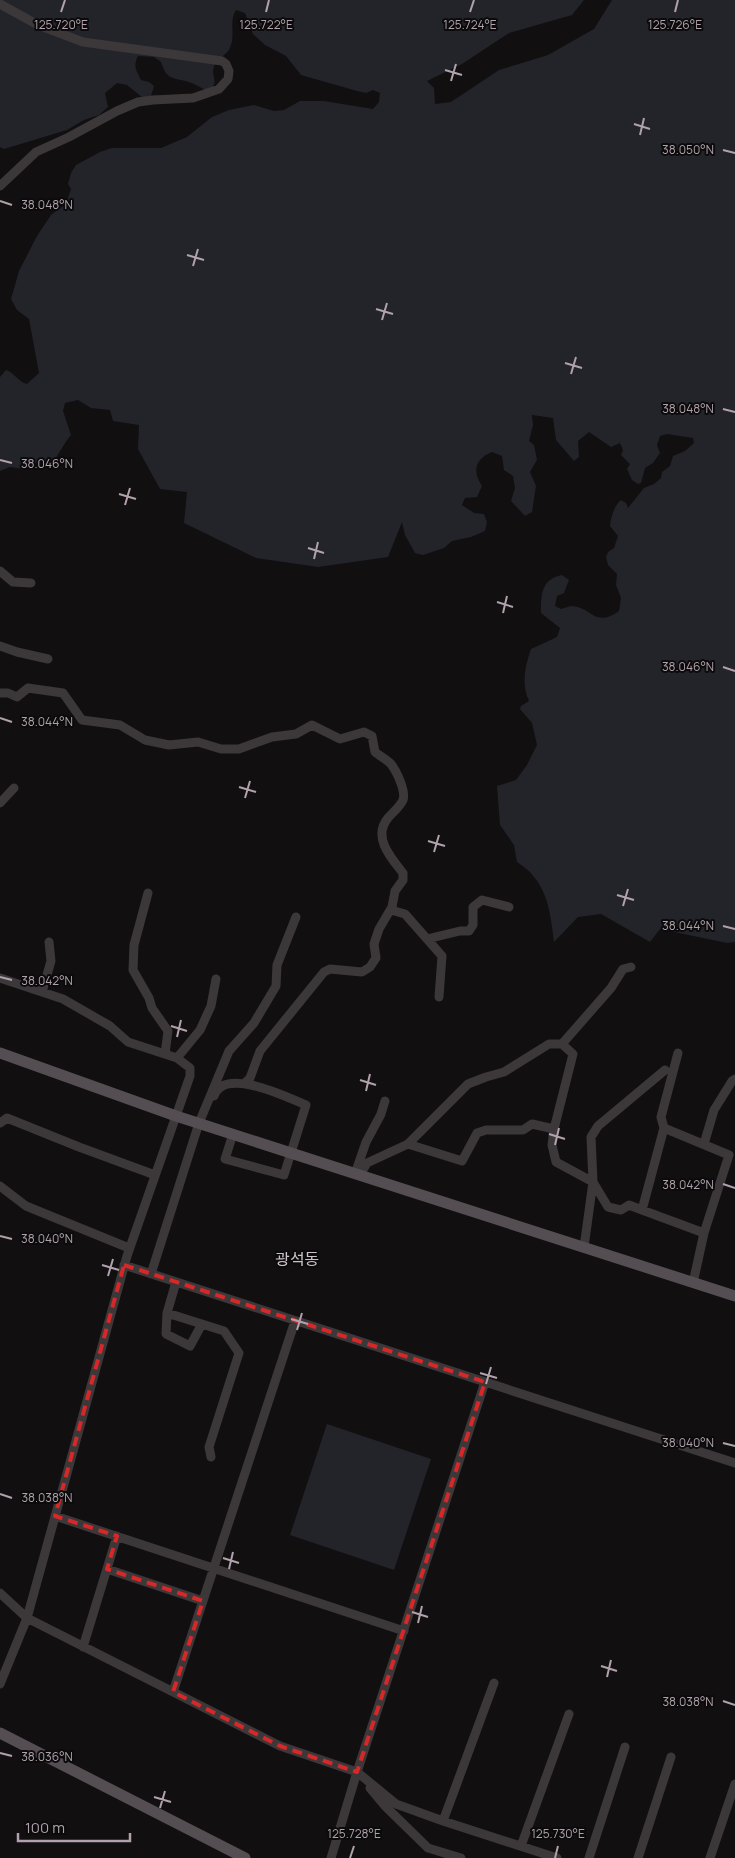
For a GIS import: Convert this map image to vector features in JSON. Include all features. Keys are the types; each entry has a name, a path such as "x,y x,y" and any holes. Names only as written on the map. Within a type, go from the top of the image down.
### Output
{"main road":[{"path":"0,1053 176,1116 735,1296"},
{"path":"0,1733 245,1858"}],"street":[{"path":"0,4 38,26 83,42 222,61 226,64 229,71 228,79 219,89 193,98 138,102 117,111 69,137 36,152 0,186"},
{"path":"0,571 14,582 31,583"},
{"path":"0,646 48,659"},
{"path":"0,693 8,693 17,697 28,688 63,693 82,720 120,725 145,740 169,745 198,742 221,749 239,749 272,737 296,734 312,725 340,739 364,732 372,736 376,752 391,764 404,792 403,801 386,820 382,834 388,854 404,873 403,880 395,892 390,910 379,929 374,944 376,958 370,967 362,972 330,968 324,972 260,1051 250,1078 246,1083"},
{"path":"0,803 3,796 14,788"},
{"path":"148,893 134,945 133,970 149,998 152,1008 168,1031 165,1054"},
{"path":"427,939 460,931 469,931 472,925 473,907 482,900 509,907"},
{"path":"390,910 405,914 442,956 439,997"},
{"path":"152,1274 202,1124 229,1051 254,1023 276,986 276,965 296,917"},
{"path":"42,992 51,961 50,942"},
{"path":"562,1044 611,988 623,969 631,967"},
{"path":"0,978 63,999 102,1022 128,1042 177,1058 190,1068 190,1076 124,1266 27,1618 0,1684"},
{"path":"177,1058 200,1030 210,1006 216,980"},
{"path":"358,1174 367,1163 408,1144 468,1084 504,1072 549,1044 562,1044 572,1054 554,1129 552,1145 556,1162 594,1182 608,1207 621,1210 629,1205 704,1234"},
{"path":"642,1210 664,1128 661,1117 678,1053"},
{"path":"584,1247 594,1182 592,1137 598,1126 665,1070"},
{"path":"704,1144 714,1110 735,1079"},
{"path":"202,1124 216,1092 229,1082 246,1083 306,1105 284,1175 225,1158 233,1134"},
{"path":"358,1174 366,1142 381,1114 385,1101"},
{"path":"0,1124 7,1118 155,1175"},
{"path":"408,1144 462,1161 477,1133 486,1130 523,1130 532,1124 554,1129"},
{"path":"664,1128 729,1154 704,1234 693,1283"},
{"path":"0,1186 26,1206 130,1248"},
{"path":"124,1266 735,1463"},
{"path":"176,1282 167,1313 166,1334 190,1346 202,1324"},
{"path":"167,1313 224,1331 239,1353 208,1447 211,1457"},
{"path":"173,1692 295,1320"},
{"path":"331,1858 357,1772 485,1382"},
{"path":"55,1516 404,1631"},
{"path":"83,1647 117,1536"},
{"path":"107,1569 203,1602"},
{"path":"0,1593 27,1618 280,1746 357,1772 396,1804 557,1858"},
{"path":"443,1821 494,1683"},
{"path":"521,1846 569,1714"},
{"path":"589,1858 625,1747"},
{"path":"638,1858 671,1757"},
{"path":"357,1772 386,1807 428,1848 461,1858"},
{"path":"710,1858 735,1784"}],"highlighted area":[{"path":"124,1265 485,1382 357,1772 280,1746 173,1692 203,1601 107,1569 117,1536 55,1516"}],"shaded area":[{"path":"0,0 584,0 572,15 509,33 462,64 427,81 434,88 435,104 451,102 499,70 548,55 594,29 612,0 735,0 735,942 727,943 660,929 650,942 601,914 578,917 554,942 551,918 541,887 535,878 517,862 514,845 500,825 497,786 516,780 527,765 537,745 532,723 520,709 521,706 529,701 525,682 529,655 531,649 557,637 560,628 541,613 542,594 546,584 555,577 562,575 569,580 564,593 557,596 555,606 561,609 571,606 579,607 594,616 604,618 619,611 621,598 616,585 617,574 608,565 606,557 608,552 614,548 618,536 610,526 613,512 621,500 626,503 628,508 644,488 654,484 661,478 662,472 670,466 673,456 685,451 694,443 693,438 667,434 660,436 657,445 660,453 653,463 645,468 641,483 638,484 632,480 627,469 630,464 621,455 623,450 620,443 611,447 589,432 578,441 579,457 574,461 556,440 553,418 532,415 533,425 529,441 534,445 537,460 530,472 536,486 532,512 525,516 511,501 515,488 513,476 504,470 502,456 492,452 482,458 477,466 477,475 482,486 477,497 465,498 462,505 474,513 484,514 487,522 485,531 471,537 452,541 444,548 423,555 415,553 405,535 402,522 388,557 318,567 256,558 184,523 187,492 160,489 138,449 139,425 113,421 110,410 91,408 78,400 65,403 63,411 71,435 52,462 38,462 24,469 10,467 0,471 0,377 6,370 27,384 39,373 29,319 17,310 11,299 19,271 37,236 51,215 66,204 71,189 68,184 71,173 76,165 100,152 112,148 161,148 187,137 212,117 229,110 254,105 274,111 284,110 300,101 324,101 373,109 379,102 380,93 373,90 366,93 357,91 301,75 286,56 265,45 253,34 245,13 236,10 233,18 230,49 215,63 213,70 215,82 208,91 192,83 171,77 163,68 161,62 154,57 138,56 136,68 141,80 149,82 154,86 151,96 143,98 127,85 117,83 105,93 108,107 99,115 84,120 67,130 4,149 0,147"},
{"path":"327,1424 431,1459 394,1570 290,1535"}],"district":[{"name":"광석동","path":"297,1259"}]}
